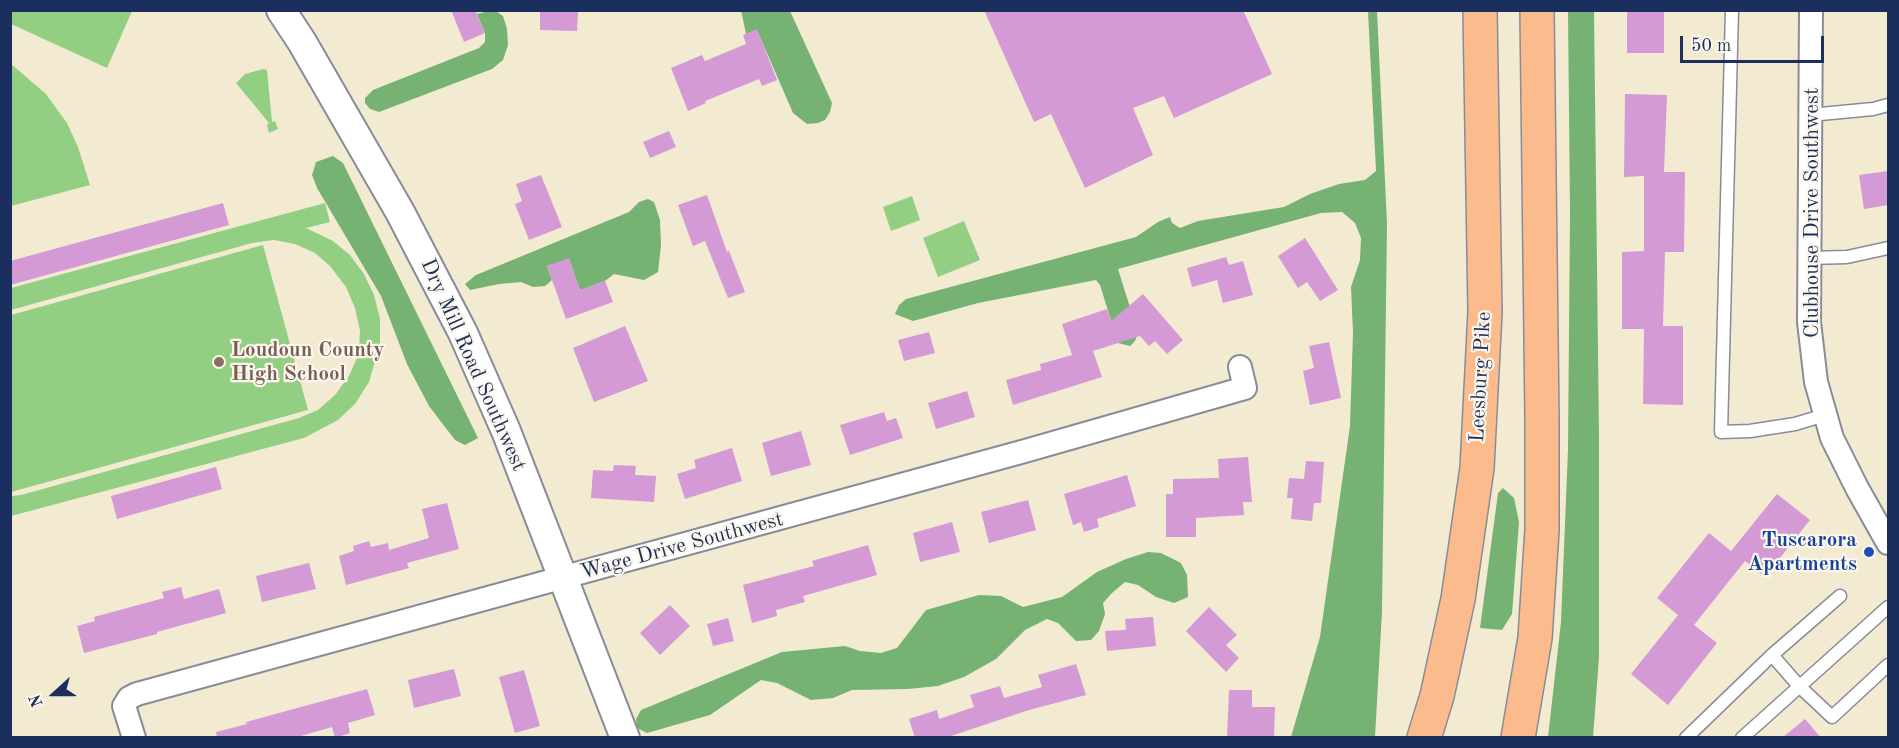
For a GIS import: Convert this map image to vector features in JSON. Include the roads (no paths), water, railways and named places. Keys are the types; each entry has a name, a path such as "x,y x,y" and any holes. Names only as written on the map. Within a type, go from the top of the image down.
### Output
{"highway":[{"name":"Leesburg Pike","path":"1424,738 1437,696 1458,599 1477,468 1485,312 1480,10"},
{"path":"1518,738 1535,638 1542,530 1537,10"}],"street":[{"name":"Dry Mill Road Southwest","path":"281,10 302,42 431,269 463,333 506,431 625,738"},
{"name":"Clubhouse Drive Southwest","path":"1811,10 1809,322 1816,382 1832,438 1888,543"},
{"name":"Wage Drive Southwest","path":"132,733 124,706 129,698 137,694 1025,451 1245,388 1240,367"}],"lane":[{"path":"1732,10 1721,432 1750,431 1795,424 1826,415"},
{"path":"1810,115 1873,109 1888,105"},
{"path":"1809,258 1847,256 1888,248"},
{"path":"1686,738 1772,655 1840,596"},
{"path":"1742,738 1888,607"},
{"path":"1772,655 1799,686 1832,717 1888,665"}],"place":[{"name":"Loudoun County High School","path":"219,362"},
{"name":"Tuscarora Apartments","path":"1869,552"}]}
